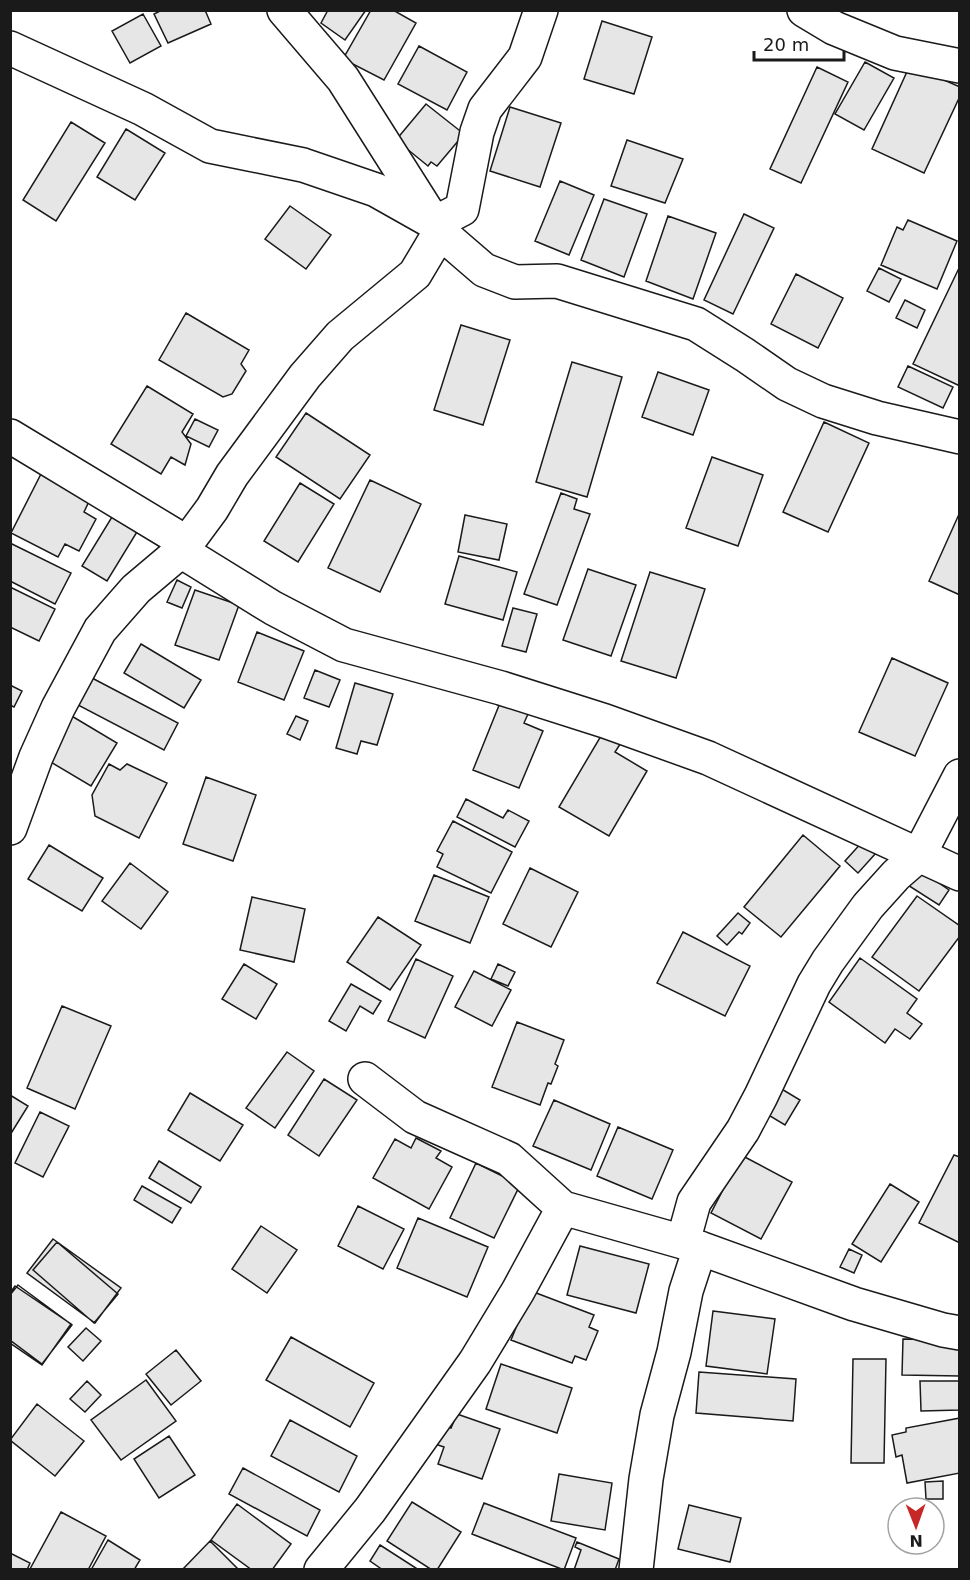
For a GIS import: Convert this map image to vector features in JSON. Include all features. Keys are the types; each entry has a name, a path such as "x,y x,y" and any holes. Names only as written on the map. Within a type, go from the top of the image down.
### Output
{"street":[{"path":"284,10 343,79 438,228"},
{"path":"10,828 36,757 58,708 100,630 136,589 184,547 213,509 232,475 305,376 340,336 415,274 438,228 462,209 477,132 485,109 525,57 541,10"},
{"path":"804,10 834,28 895,53 960,66"},
{"path":"10,48 143,109 210,146 303,165 376,190 438,228 484,270 503,278 515,282 557,281 696,324 787,384 823,401 877,418 960,438"},
{"path":"10,436 184,547 273,608 344,645 512,692 605,721 698,754 960,874"},
{"path":"636,1569 646,1479 657,1415 674,1352 686,1291 692,1245 694,1202 747,1121 823,969 868,906 896,875 919,855 960,776"},
{"path":"365,1079 415,1117 509,1159 563,1208 692,1245 854,1304 960,1333"},
{"path":"321,1569 370,1510 475,1362 518,1291 563,1208"}],"building":[{"path":"162,10 205,10 211,24 168,43 154,14"},
{"path":"328,10 366,10 345,40 321,23"},
{"path":"371,10 393,10 416,23 384,80 343,59"},
{"path":"143,14 161,46 130,63 112,31"},
{"path":"602,21 652,37 634,94 584,79"},
{"path":"419,46 467,72 447,110 398,84"},
{"path":"865,62 894,78 864,130 835,114"},
{"path":"910,65 960,87 960,96 924,173 872,149"},
{"path":"817,67 848,82 801,183 770,169"},
{"path":"426,104 464,134 437,166 431,162 428,166 396,140"},
{"path":"510,107 561,123 540,187 490,171"},
{"path":"71,122 105,143 56,221 23,200"},
{"path":"126,129 165,153 135,200 97,177"},
{"path":"627,140 683,159 665,203 611,186"},
{"path":"560,181 594,195 569,255 535,241"},
{"path":"604,199 647,214 624,277 581,260"},
{"path":"290,206 331,235 306,269 265,239"},
{"path":"744,214 774,228 733,314 704,300"},
{"path":"668,216 716,233 693,299 646,281"},
{"path":"908,220 957,241 937,289 881,265 897,227 903,230"},
{"path":"960,266 960,386 913,364"},
{"path":"879,268 901,279 889,302 867,291"},
{"path":"796,274 843,298 818,348 771,324"},
{"path":"905,300 925,310 917,328 896,318"},
{"path":"186,313 249,350 241,364 246,371 232,394 223,397 159,360"},
{"path":"461,325 510,340 483,425 434,410"},
{"path":"572,362 622,377 587,497 536,482"},
{"path":"908,366 953,387 943,408 898,387"},
{"path":"658,372 709,390 693,435 642,417"},
{"path":"147,386 193,414 182,432 191,444 185,465 171,457 161,474 111,444"},
{"path":"306,413 370,455 340,499 276,457"},
{"path":"195,419 218,430 209,447 186,436"},
{"path":"824,422 869,443 828,532 783,512"},
{"path":"712,457 763,475 738,546 686,528"},
{"path":"43,470 92,495 84,512 96,519 79,551 65,544 58,557 11,533"},
{"path":"370,480 421,504 380,592 328,568"},
{"path":"300,483 334,504 298,562 264,541"},
{"path":"561,493 577,499 574,509 590,514 557,605 524,594"},
{"path":"115,512 140,527 107,581 82,566"},
{"path":"960,512 960,595 929,581"},
{"path":"465,515 507,524 499,560 458,552"},
{"path":"10,543 71,573 55,604 10,581"},
{"path":"459,556 517,572 503,620 445,604"},
{"path":"588,569 636,585 611,656 563,640"},
{"path":"650,572 705,589 676,678 621,661"},
{"path":"177,580 191,587 182,608 167,602"},
{"path":"10,587 55,609 39,641 10,627"},
{"path":"195,590 239,605 219,660 175,645"},
{"path":"513,608 537,614 526,652 502,646"},
{"path":"257,632 304,651 284,700 238,682"},
{"path":"141,644 201,680 184,708 124,673"},
{"path":"892,658 948,683 915,756 859,732"},
{"path":"315,670 340,680 329,707 304,698"},
{"path":"92,678 178,723 164,750 78,705"},
{"path":"355,683 393,694 377,745 361,741 357,754 336,748"},
{"path":"10,685 22,691 14,707 10,705"},
{"path":"504,693 532,705 524,723 543,731 519,788 473,770"},
{"path":"70,715 117,743 91,786 44,758"},
{"path":"296,716 308,721 300,740 287,734"},
{"path":"608,724 626,735 615,752 647,771 609,836 559,807"},
{"path":"109,764 120,770 127,764 167,783 139,838 95,816 92,795"},
{"path":"206,777 256,795 233,861 183,844"},
{"path":"466,799 503,818 508,810 529,821 515,847 457,817"},
{"path":"453,821 512,852 491,893 437,867 443,854 437,851"},
{"path":"803,835 840,866 781,937 744,907"},
{"path":"863,841 876,853 858,873 845,861"},
{"path":"49,845 103,878 82,911 28,879"},
{"path":"130,863 168,892 141,929 102,901"},
{"path":"914,866 949,890 939,905 903,882"},
{"path":"530,868 578,892 551,947 503,924"},
{"path":"434,875 489,897 470,943 415,921"},
{"path":"917,896 960,926 960,936 919,991 872,957"},
{"path":"252,897 305,909 294,962 240,950"},
{"path":"738,913 750,923 742,934 739,932 727,945 717,936"},
{"path":"378,917 421,945 390,990 347,962"},
{"path":"683,932 750,966 725,1016 657,983"},
{"path":"860,958 917,999 907,1013 922,1024 910,1039 895,1029 885,1043 829,1002"},
{"path":"416,959 453,976 425,1038 388,1021"},
{"path":"244,964 277,984 256,1019 222,999"},
{"path":"498,964 515,972 508,986 491,979"},
{"path":"474,971 511,990 492,1026 455,1007"},
{"path":"351,984 381,1001 373,1014 360,1006 346,1031 329,1021"},
{"path":"62,1006 111,1026 75,1109 27,1088"},
{"path":"517,1022 564,1040 555,1064 558,1066 551,1084 548,1083 540,1105 492,1087"},
{"path":"287,1052 314,1071 275,1128 246,1108"},
{"path":"324,1079 357,1100 319,1156 288,1135"},
{"path":"780,1088 800,1100 785,1125 765,1113"},
{"path":"190,1093 243,1125 220,1161 168,1130"},
{"path":"10,1095 28,1106 10,1135"},
{"path":"554,1100 610,1124 591,1170 533,1146"},
{"path":"40,1112 69,1126 43,1177 15,1163"},
{"path":"618,1127 673,1150 652,1199 597,1176"},
{"path":"416,1138 441,1151 436,1158 452,1167 429,1209 373,1178 395,1139 411,1148"},
{"path":"741,1155 792,1182 761,1239 711,1213"},
{"path":"954,1155 960,1157 960,1243 919,1223"},
{"path":"159,1161 201,1187 191,1203 149,1178"},
{"path":"476,1163 520,1185 494,1238 450,1218"},
{"path":"890,1184 919,1202 881,1262 852,1244"},
{"path":"142,1186 181,1208 172,1223 134,1200"},
{"path":"358,1206 404,1229 383,1269 338,1246"},
{"path":"418,1218 488,1247 467,1297 397,1268"},
{"path":"261,1226 297,1250 267,1293 232,1269"},
{"path":"53,1239 121,1288 95,1323 27,1273"},
{"path":"57,1242 118,1294 94,1323 33,1270"},
{"path":"580,1246 649,1264 636,1313 567,1295"},
{"path":"849,1249 862,1255 854,1273 840,1267"},
{"path":"18,1285 72,1325 42,1364 10,1340 10,1295"},
{"path":"15,1286 71,1324 42,1365 10,1343 10,1293"},
{"path":"531,1291 594,1315 589,1327 598,1331 586,1360 575,1356 572,1363 511,1340"},
{"path":"713,1311 775,1319 767,1374 706,1366"},
{"path":"86,1328 101,1341 83,1361 68,1347"},
{"path":"291,1337 374,1383 350,1427 266,1380"},
{"path":"903,1339 960,1340 960,1376 902,1375"},
{"path":"176,1350 201,1381 171,1405 146,1374"},
{"path":"853,1359 886,1359 884,1463 851,1463"},
{"path":"501,1364 572,1388 557,1433 486,1409"},
{"path":"699,1372 796,1379 793,1421 696,1413"},
{"path":"146,1380 176,1421 121,1460 91,1420"},
{"path":"87,1381 101,1395 85,1412 70,1399"},
{"path":"920,1381 960,1381 960,1410 921,1411"},
{"path":"37,1404 84,1441 55,1476 10,1440"},
{"path":"457,1414 500,1429 482,1479 438,1464 444,1447 435,1444 441,1425 451,1428"},
{"path":"960,1418 960,1473 907,1483 902,1455 896,1457 892,1435 906,1432 906,1428"},
{"path":"290,1420 357,1456 339,1492 271,1456"},
{"path":"169,1436 195,1475 159,1498 134,1459"},
{"path":"243,1468 320,1510 307,1536 229,1494"},
{"path":"559,1474 612,1483 605,1530 551,1521"},
{"path":"943,1481 943,1496 926,1496 925,1482"},
{"path":"412,1502 461,1532 437,1570 432,1570 387,1541"},
{"path":"484,1503 576,1538 564,1570 472,1534"},
{"path":"237,1504 291,1544 272,1570 252,1570 211,1540"},
{"path":"689,1505 741,1518 730,1562 678,1549"},
{"path":"61,1512 106,1536 88,1570 30,1569"},
{"path":"108,1540 140,1560 134,1570 91,1570"},
{"path":"210,1541 239,1570 182,1570"},
{"path":"577,1542 619,1559 615,1570 574,1570 581,1550 575,1547"},
{"path":"380,1545 419,1570 383,1570 370,1561"},
{"path":"10,1553 30,1563 27,1570 10,1570"}]}
